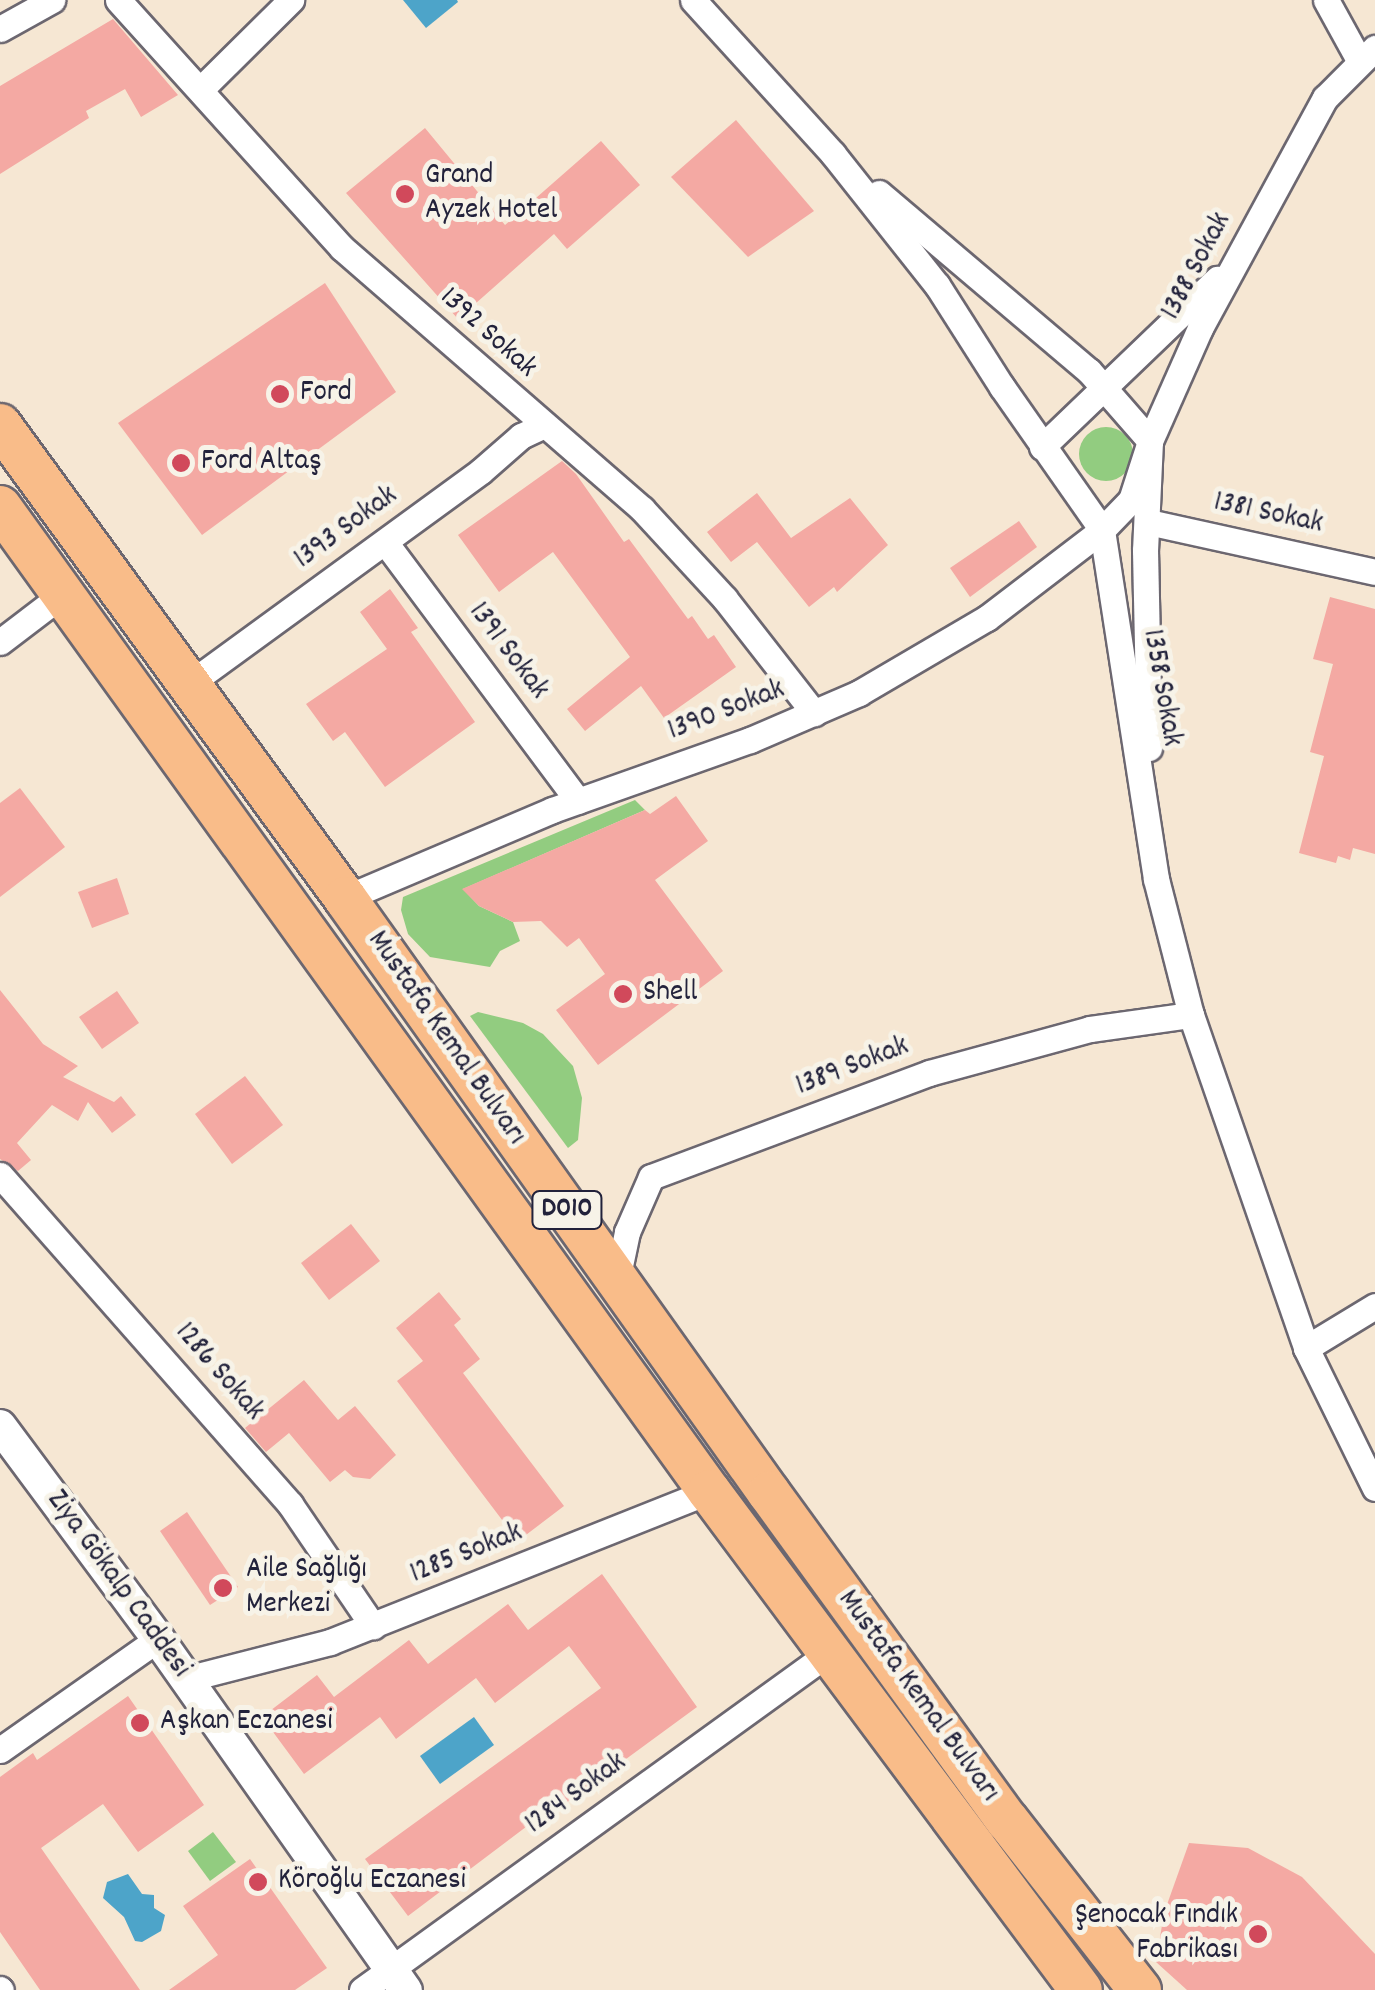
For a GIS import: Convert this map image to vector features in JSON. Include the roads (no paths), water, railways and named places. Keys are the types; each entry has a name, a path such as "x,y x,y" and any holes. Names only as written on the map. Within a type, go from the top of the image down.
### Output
{"highway":[{"name":"Mustafa Kemal Bulvarı","path":"0,425 1007,1820 1140,1990"},
{"name":"Mustafa Kemal Bulvarı","path":"0,508 710,1491 1082,1990"}],"street":[{"path":"0,29 52,0"},
{"name":"1392 Sokak","path":"118,0 342,248 542,426 642,509 725,599 814,713"},
{"path":"201,89 291,0"},
{"name":"1358 Sokak","path":"693,0 834,154 937,284 1042,447 1102,530 1156,878 1190,1015 1306,1348 1375,1488"},
{"path":"1326,0 1367,54"},
{"name":"1388 Sokak","path":"1102,530 1131,500 1150,442 1237,257 1325,98 1367,54"},
{"path":"834,154 1104,388 1150,442 1149,818"},
{"path":"1042,447 1170,329 1237,257"},
{"name":"1393 Sokak","path":"189,684 521,436 542,426"},
{"name":"1381 Sokak","path":"1148,522 1375,572"},
{"name":"1390 Sokak","path":"345,898 578,801 858,693 987,618 1102,530"},
{"name":"1391 Sokak","path":"384,542 578,801"},
{"path":"0,642 63,594"},
{"name":"1389 Sokak","path":"617,1280 626,1232 651,1177 929,1073 1090,1029 1190,1015"},
{"name":"1286 Sokak","path":"0,1175 290,1504 373,1626"},
{"path":"1306,1348 1375,1306"},
{"name":"Ziya Gökalp Caddesi","path":"0,1426 158,1639 398,1980"},
{"name":"1285 Sokak","path":"186,1679 330,1642 710,1491"},
{"path":"0,1750 158,1639"},
{"name":"1284 Sokak","path":"362,1990 398,1980 830,1652"}],"water":[{"path":"403,0 457,0 458,2 426,28"},
{"path":"474,1717 494,1745 440,1784 420,1756"},
{"path":"128,1874 142,1894 154,1895 154,1908 165,1915 161,1931 142,1942 135,1941 124,1917 103,1898 107,1882"}],"place":[{"name":"Grand Ayzek Hotel","path":"405,194"},
{"name":"Ford","path":"280,394"},
{"name":"Ford Altaş","path":"181,463"},
{"name":"Shell","path":"623,994"},
{"name":"Aile Sağlığı Merkezi","path":"223,1588"},
{"name":"Aşkan Eczanesi","path":"140,1723"},
{"name":"Köroğlu Eczanesi","path":"258,1882"},
{"name":"Şenocak Fındık Fabrikası","path":"1258,1934"}]}
